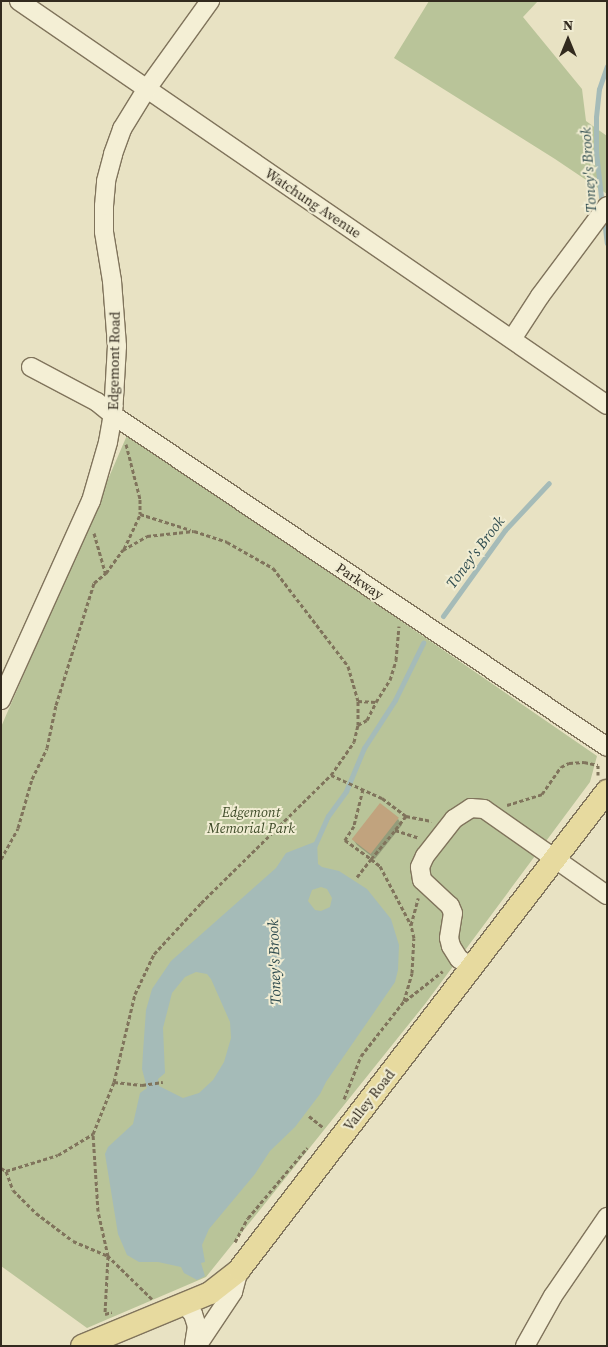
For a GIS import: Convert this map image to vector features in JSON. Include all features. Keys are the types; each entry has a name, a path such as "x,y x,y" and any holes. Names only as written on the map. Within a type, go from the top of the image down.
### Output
{"main road":[{"name":"Valley Road","path":"82,1346 185,1305 210,1293 239,1270 607,791"}],"street":[{"name":"Watchung Avenue","path":"19,1 607,405"},
{"name":"Edgemont Road","path":"1,700 102,470 113,415 117,346 112,281 104,232 106,181 122,129 146,90 210,1"},
{"path":"512,339 604,210"},
{"name":"Parkway","path":"31,367 97,402 113,415 607,747"},
{"path":"472,967 459,958 451,946 449,938 453,913 450,906 422,880 420,866 425,856 454,820 471,808 478,807 607,895"},
{"path":"525,1346 553,1296 607,1217"},
{"path":"196,1346 218,1317 233,1292 239,1270"},
{"path":"185,1305 193,1314 196,1326 196,1346"}],"path":[{"path":"1,859 18,828 32,779 47,748 56,705 94,583 106,573 124,550 140,514 140,499 126,444"},
{"path":"114,1311 105,1314 108,1256 98,1210 93,1134 114,1082 135,994 154,954 201,902 331,775 354,742 358,725 358,701 348,666 273,568 227,542 140,514"},
{"path":"94,531 106,573"},
{"path":"124,550 147,536 194,531"},
{"path":"358,725 367,720 390,680 396,660 399,626 407,612"},
{"path":"358,701 376,702"},
{"path":"502,806 542,794 561,767 569,763 584,762 598,765"},
{"path":"331,775 382,798 406,816 434,822 428,827"},
{"path":"341,1104 346,1097 361,1056 404,1001 412,973 414,938 411,925 380,866 345,840 354,826 363,788"},
{"path":"357,877 406,816"},
{"path":"395,830 419,838"},
{"path":"414,845 423,832"},
{"path":"411,925 419,896 415,891"},
{"path":"114,1082 142,1085 163,1082"},
{"path":"309,1116 324,1128"},
{"path":"318,1134 330,1120"},
{"path":"6,1171 58,1155 93,1134"},
{"path":"234,1243 248,1218 313,1141"},
{"path":"1,1168 6,1171 13,1190 36,1213 73,1242 108,1256 153,1300"},
{"path":"143,1302 159,1298"}],"green space":[{"path":"429,1 538,1 523,17 582,89 586,121 607,136 607,194 555,159 394,58"},
{"name":"Edgemont Memorial Park","path":"128,433 597,756 590,782 425,1004 206,1277 87,1328 1,1266 1,727"}],"water":[{"path":"317,841 318,864 322,867 339,871 367,889 391,919 399,945 398,970 395,982 326,1082 320,1094 295,1127 270,1151 255,1174 209,1229 202,1245 205,1262 201,1263 205,1276 197,1280 184,1273 181,1267 158,1262 139,1262 127,1255 118,1234 105,1154 108,1147 133,1124 140,1093 147,1088 142,1069 146,1010 152,989 171,961 276,868 286,853","holes":["321,887 327,889 332,898 330,907 321,911 315,910 308,901 312,890","196,972 207,974 211,979 230,1022 231,1038 224,1062 213,1080 199,1093 183,1098 159,1086 158,1079 165,1073 163,1028 172,993 185,977"]}],"building":[{"path":"380,803 399,818 371,854 352,839"}],"waterway":[{"name":"Toney's Brook","path":"602,206 596,152 596,117 599,89 607,66"},
{"name":"Toney's Brook","path":"604,220 607,243"},
{"name":"Toney's Brook","path":"443,616 505,530 549,483"},
{"name":"Toney's Brook","path":"314,847 328,816 346,791 364,748 395,700 423,643"}]}
